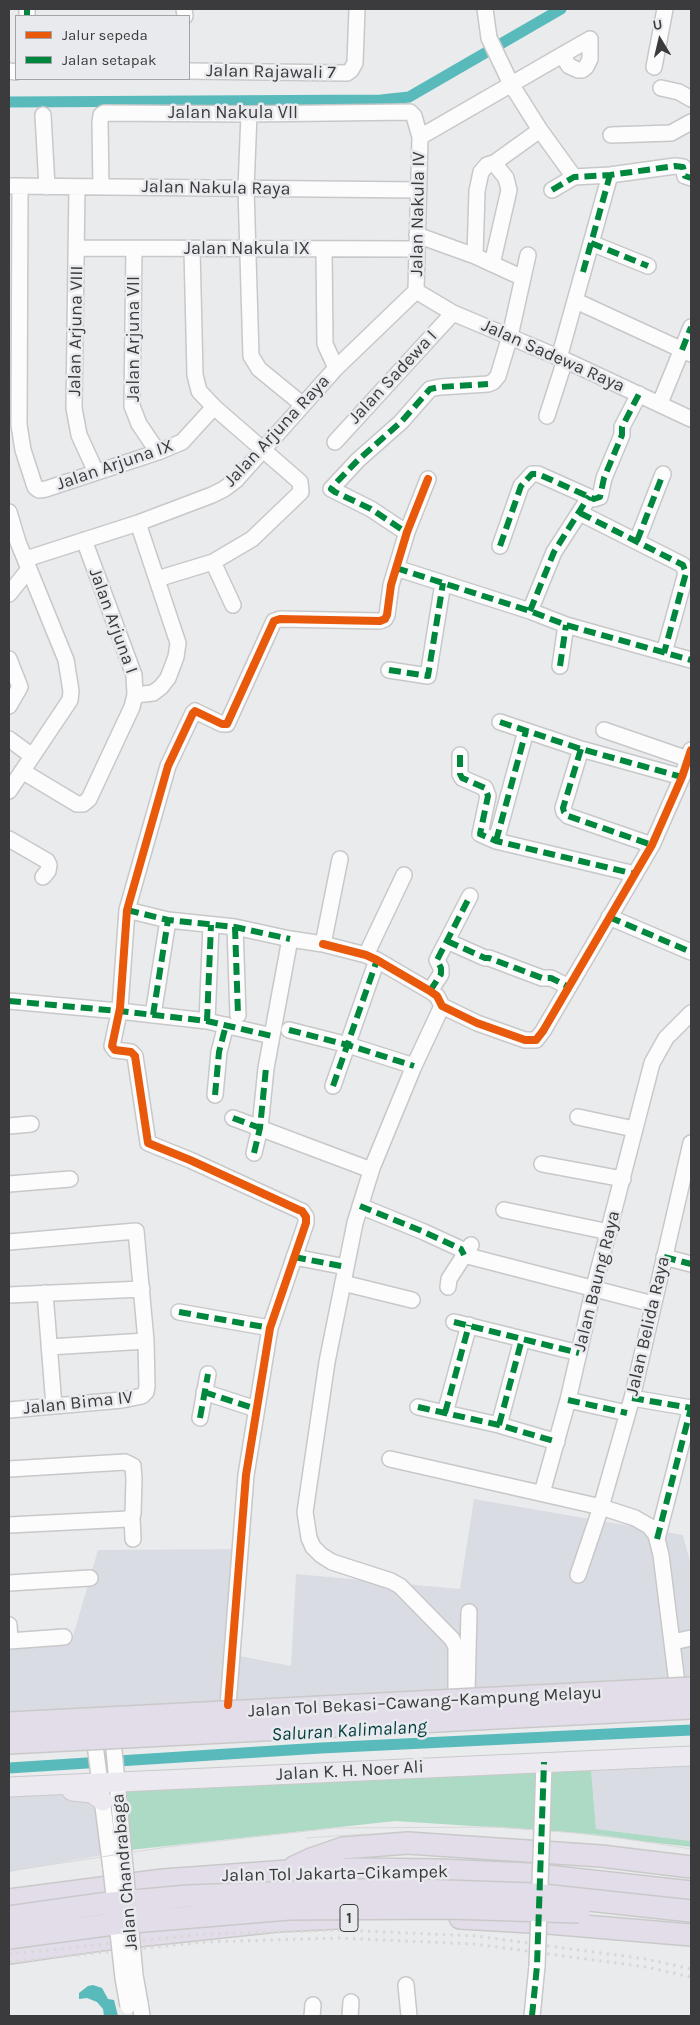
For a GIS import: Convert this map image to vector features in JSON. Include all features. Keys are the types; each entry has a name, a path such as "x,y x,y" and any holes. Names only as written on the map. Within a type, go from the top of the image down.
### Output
{"highway":[{"name":"Jalan Tol Bekasi–Cawang–Kampung Melayu","path":"10,1720 687,1685"},
{"name":"Jalan Tol Bekasi–Cawang–Kampung Melayu","path":"9,1743 691,1708"},
{"path":"288,1871 311,1858 343,1848 408,1842 593,1855 691,1867"},
{"name":"Jalan Tol Jakarta–Cikampek","path":"9,1900 163,1880 288,1871 438,1870 528,1874 691,1892"},
{"name":"1","path":"9,1917 101,1904 188,1896 347,1890 417,1890 533,1894 691,1911"},
{"name":"1","path":"9,1938 121,1923 289,1909 510,1908 611,1914 691,1923"},
{"name":"1","path":"9,1953 99,1940 278,1921 359,1918 440,1918 548,1923 691,1935"}],"main road":[{"path":"10,1720 462,1692 687,1685"},
{"path":"10,1720 31,1729 94,1734 112,1733 145,1725 168,1709"},
{"name":"Jalan K. H. Noer Ali","path":"9,1787 108,1778 691,1756"},
{"path":"54,1784 75,1792 92,1793 103,1802"}],"street":[{"name":"Jalan Rajawali 7","path":"190,71 347,73 352,70 355,63 357,9"},
{"path":"485,9 489,38 511,84 540,130 574,177"},
{"path":"654,67 665,9"},
{"path":"420,137 511,84 590,39 590,59 586,67 578,70 574,68 562,55"},
{"path":"661,88 679,92 691,99"},
{"name":"Jalan Nakula VII","path":"101,187 100,124 101,115 104,113 410,112 414,116 420,137"},
{"path":"249,114 246,189 251,356 259,369 303,405"},
{"path":"43,115 47,187"},
{"path":"611,135 671,133 691,122"},
{"path":"475,256 477,190 481,172 487,165 494,163 540,130"},
{"name":"Jalan Nakula IV","path":"416,291 420,137"},
{"path":"492,264 509,190 506,178 494,163"},
{"path":"552,190 574,177 610,175 675,166 683,167 685,176 691,178"},
{"path":"547,416 610,175"},
{"name":"Jalan Nakula Raya","path":"14,186 419,190"},
{"name":"Jalan Arjuna IX","path":"14,186 19,425 23,450 35,487 39,490 46,490 182,442 214,407"},
{"name":"Jalan Arjuna VIII","path":"77,187 74,408 79,435 96,472"},
{"name":"Jalan Nakula IX","path":"77,248 324,249 417,242 475,256 523,278"},
{"path":"591,243 648,266"},
{"name":"Jalan Arjuna VII","path":"134,248 132,406 139,424 158,452"},
{"path":"157,579 213,562 252,539 301,492 300,482 214,407 199,391 195,375 192,249"},
{"path":"324,249 324,344 336,368"},
{"path":"401,529 371,509 335,492 332,489 333,486 358,460 400,422 430,389 493,382 498,376 510,336 528,255"},
{"name":"Jalan Sadewa Raya","path":"416,291 453,313 562,359 691,419"},
{"name":"Jalan Arjuna Raya","path":"28,564 224,489 236,480 336,368 416,291"},
{"path":"576,301 687,352"},
{"name":"Jalan Sadewa I","path":"335,442 453,313"},
{"path":"660,403 687,352 691,327"},
{"path":"500,546 521,486 532,474 538,474 594,499 600,497 604,478 622,435 622,427 639,394"},
{"path":"637,541 663,474"},
{"path":"228,1705 246,1475 256,1409 270,1328 306,1223 306,1217 302,1211 148,1143 135,1056 132,1052 116,1050 112,1046 119,1011 127,910 168,766 192,713 196,711 222,724 227,724 274,621 280,619 380,621 385,619 391,585 407,532 428,479"},
{"path":"530,611 554,552 589,496"},
{"path":"9,512 18,542 66,660 72,690 70,700 9,791"},
{"path":"580,513 683,564 686,573 664,653"},
{"path":"135,695 153,693 162,687 168,678 176,657 178,643 138,523"},
{"name":"Jalan Arjuna I","path":"22,771 77,804 82,804 89,800 132,707 135,695 134,675 85,543"},
{"path":"213,562 233,605"},
{"path":"9,594 28,564"},
{"path":"396,568 530,611 566,625 691,660"},
{"path":"389,670 428,676 443,583"},
{"path":"560,666 566,625"},
{"path":"9,659 14,683 9,706"},
{"path":"500,722 581,749 682,778"},
{"path":"127,910 168,920 235,927 323,944 372,957 430,991 437,996 442,1006 513,1036 525,1040 536,1040 652,845 682,778 690,755 604,730"},
{"path":"496,841 526,731"},
{"path":"9,740 32,756"},
{"path":"581,749 563,808 564,812 568,816 652,845"},
{"path":"460,755 460,774 462,778 485,788 488,796 480,834 496,841 635,874"},
{"path":"9,838 47,861 49,865 48,871 43,877"},
{"path":"323,944 340,858"},
{"path":"333,1086 348,1045 372,957 404,875"},
{"path":"430,991 441,974 441,968 437,960 470,896"},
{"path":"609,917 691,952"},
{"path":"153,1015 168,920"},
{"path":"207,1021 211,925"},
{"path":"235,927 238,1015"},
{"path":"254,1153 260,1128 272,1036 290,939"},
{"path":"447,941 485,958 542,978 551,978 569,987"},
{"path":"9,1001 207,1021 272,1036"},
{"path":"442,1006 414,1066 371,1170 355,1223 326,1362 305,1512 309,1538 313,1548 326,1559 391,1581 400,1586 452,1639 456,1647 462,1692"},
{"name":"Jalan Baung Raya","path":"542,1493 568,1400 594,1287 650,1068 655,1055 666,1038 691,1013"},
{"path":"215,1095 219,1052 226,1025"},
{"path":"289,1030 348,1045 414,1066"},
{"path":"578,1117 634,1129"},
{"path":"233,1118 371,1170"},
{"path":"9,1126 31,1124"},
{"name":"Jalan Belida Raya","path":"578,1575 601,1507 632,1398 691,1143"},
{"path":"542,1164 623,1178"},
{"path":"9,1184 70,1178"},
{"path":"360,1206 424,1232 461,1250 467,1250 654,1304"},
{"path":"504,1210 609,1232"},
{"path":"9,1242 131,1230 137,1232 146,1342 49,1347"},
{"path":"448,1287 449,1279 467,1250"},
{"path":"294,1257 346,1267"},
{"path":"664,1257 691,1264"},
{"path":"344,1283 412,1300"},
{"path":"9,1295 142,1289"},
{"path":"45,1293 54,1406"},
{"path":"178,1312 270,1328"},
{"path":"446,1413 462,1324 578,1354"},
{"path":"499,1425 522,1339"},
{"name":"Jalan Bima IV","path":"9,1410 139,1397 146,1393 146,1342"},
{"path":"200,1418 208,1374"},
{"path":"204,1392 256,1409"},
{"path":"632,1398 691,1408 657,1539"},
{"path":"568,1400 628,1413"},
{"path":"418,1407 499,1425 557,1442"},
{"path":"390,1459 601,1507 642,1521 649,1526 657,1539 682,1640 687,1685"},
{"path":"9,1469 127,1462 131,1464 133,1468 134,1495 132,1517 133,1540"},
{"path":"9,1525 122,1520 132,1517"},
{"path":"9,1583 90,1578"},
{"path":"462,1692 469,1612"},
{"path":"9,1625 9,1640 64,1637"},
{"name":"Jalan Chandrabaga","path":"112,1733 108,1778 103,1802 118,1868 123,1978 130,2016"},
{"name":"Jalan Chandrabaga","path":"94,1734 108,1778 118,1868 142,2016"},
{"path":"532,2016 538,1966 544,1762"},
{"path":"406,1985 409,2016"}],"shaded area":[{"path":"474,1499 683,1535 691,1566 691,1682 9,1719 9,1647 71,1643 98,1550 246,1549 229,1654 291,1666 296,1574 460,1589"},
{"path":"691,1765 691,1841 596,1829 591,1771"},
{"path":"125,1782 130,1850 9,1872 9,1788"}],"green space":[{"path":"591,1770 596,1829 691,1841 691,1847 566,1832 395,1821 130,1850 125,1782"}],"water":[{"path":"93,1985 102,1988 108,1999 114,2000 118,2016 104,2016 103,2009 97,2002 87,1998 79,1999 79,1993 88,1986"}],"waterway":[{"path":"9,102 381,100 409,97 561,9"},
{"name":"Saluran Kalimalang","path":"9,1768 321,1748 691,1730"}],"tram line":[{"path":"9,1871 167,1847 334,1828 498,1827 601,1835 691,1849"},
{"path":"306,1838 366,1834"}],"railway":[{"path":"9,1954 204,1934 339,1930 476,1936 646,1959 691,1969"},
{"path":"9,1962 205,1942 338,1938 475,1944 646,1967 691,1977"}],"marked path":[{"path":"27,9 27,15"},
{"path":"552,190 574,177 610,175 675,166 683,167 685,176 691,178"},
{"path":"583,272 610,175"},
{"path":"591,243 648,266"},
{"path":"682,350 691,327"},
{"path":"401,529 371,509 331,489 358,460 401,422 430,389 488,384"},
{"path":"500,546 521,486 532,474 538,474 594,499 600,497 604,478 622,435 622,427 639,394"},
{"path":"637,541 663,474"},
{"path":"530,611 554,552 589,496"},
{"path":"580,513 683,565 686,573 664,653"},
{"path":"396,568 530,611 566,625 691,660"},
{"path":"389,670 428,676 443,583"},
{"path":"560,666 566,625"},
{"path":"500,722 581,749 682,777"},
{"path":"496,841 526,731"},
{"path":"581,749 563,808 564,812 568,816 652,845"},
{"path":"460,755 460,774 462,778 485,788 488,796 480,834 496,841 635,874"},
{"path":"430,991 441,974 441,968 437,960 470,896"},
{"path":"127,910 168,920 235,927 290,939"},
{"path":"609,917 691,952"},
{"path":"153,1015 168,920"},
{"path":"207,1021 211,925"},
{"path":"235,927 238,1015"},
{"path":"447,941 485,958 542,978 551,978 569,987"},
{"path":"333,1086 377,960"},
{"path":"9,1001 207,1021 272,1036"},
{"path":"215,1095 219,1052 226,1025"},
{"path":"289,1030 348,1045 414,1066"},
{"path":"254,1153 260,1128 266,1068"},
{"path":"233,1118 260,1128"},
{"path":"360,1206 461,1249 464,1255"},
{"path":"294,1257 346,1267"},
{"path":"664,1257 691,1264"},
{"path":"179,1312 270,1328"},
{"path":"454,1322 579,1353"},
{"path":"445,1413 469,1325"},
{"path":"499,1425 522,1339"},
{"path":"200,1418 208,1374"},
{"path":"204,1392 256,1409"},
{"path":"632,1398 691,1408"},
{"path":"568,1400 627,1413"},
{"path":"418,1407 499,1425 557,1442"},
{"path":"657,1539 691,1408"},
{"path":"532,2016 537,1966 544,1762"}],"cycle path":[{"path":"228,1705 246,1475 270,1328 306,1223 306,1217 302,1211 148,1143 135,1056 131,1052 115,1050 112,1046 120,1008 127,910 168,766 193,713 195,711 222,724 227,724 274,621 280,619 380,621 385,619 391,585 407,532 428,479"},
{"path":"323,944 366,955 377,960 430,991 437,996 442,1006 477,1023 525,1040 536,1040 652,845 682,777 691,750"}]}
